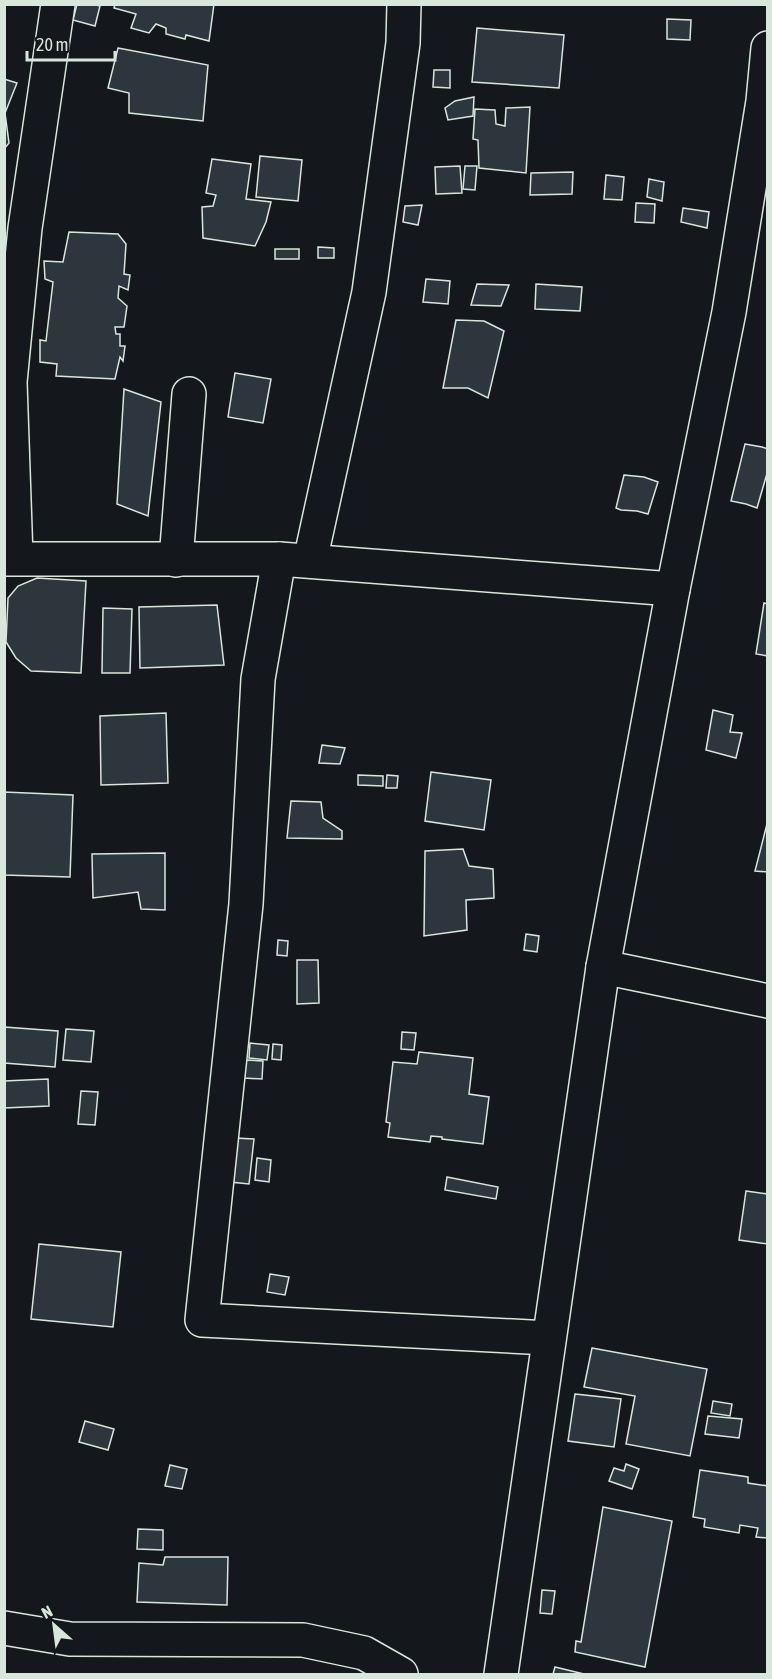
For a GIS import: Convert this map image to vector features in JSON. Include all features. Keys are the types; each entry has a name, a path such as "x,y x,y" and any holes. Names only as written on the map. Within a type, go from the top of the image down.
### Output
{"street":[{"path":"58,4 15,227 10,382 10,558 294,560 674,589"},
{"path":"404,4 403,43 369,292 258,679 246,904 202,1320 549,1338"},
{"path":"501,1674 603,967 729,312 763,101 768,48"},
{"path":"176,560 189,394"},
{"path":"603,967 768,1001"},
{"path":"4,1628 70,1639 303,1640 364,1653 401,1674"}],"building":[{"path":"77,4 100,6 95,26 73,20"},
{"path":"115,4 214,4 209,41 186,35 185,39 166,34 166,28 156,24 149,33 131,28 136,14 114,8"},
{"path":"667,19 691,20 690,40 667,39"},
{"path":"477,28 564,35 559,88 472,82"},
{"path":"118,48 208,65 203,121 129,113 129,93 108,88"},
{"path":"434,70 450,70 450,88 433,87"},
{"path":"4,79 17,83 5,113 9,143 4,149"},
{"path":"474,97 473,116 448,120 445,108 455,101"},
{"path":"530,107 526,173 479,168 478,140 473,139 475,109 495,110 496,124 505,126 506,108"},
{"path":"260,156 302,160 298,201 256,197"},
{"path":"212,159 251,164 246,199 271,202 266,222 255,246 203,238 202,207 213,206 216,195 206,193"},
{"path":"460,166 462,193 436,194 435,167"},
{"path":"465,166 477,166 475,190 463,189"},
{"path":"573,172 572,194 530,195 531,173"},
{"path":"606,175 624,177 622,200 604,199"},
{"path":"649,179 664,182 662,201 647,197"},
{"path":"636,203 655,204 654,223 635,222"},
{"path":"422,205 418,225 403,222 405,206"},
{"path":"683,208 709,212 707,228 681,222"},
{"path":"69,232 118,234 126,244 124,274 130,275 128,290 119,286 118,298 127,306 124,327 115,327 116,334 120,334 120,346 125,346 123,361 120,357 115,379 56,376 57,364 40,362 40,340 46,341 53,282 45,279 44,261 63,262"},
{"path":"318,247 334,248 334,258 318,258"},
{"path":"275,249 299,249 299,259 275,259"},
{"path":"426,279 450,281 448,304 423,302"},
{"path":"477,284 509,285 501,306 471,305"},
{"path":"536,284 582,287 580,311 535,309"},
{"path":"456,320 484,321 504,331 488,398 468,388 443,388"},
{"path":"235,373 271,379 263,423 228,417"},
{"path":"124,389 161,402 148,516 117,504"},
{"path":"745,444 768,449 768,470 757,508 731,501"},
{"path":"624,475 644,477 658,482 648,514 616,508"},
{"path":"37,578 86,581 81,673 31,671 16,658 6,642 8,598 18,586"},
{"path":"764,603 768,604 768,656 756,654"},
{"path":"217,605 224,665 140,668 139,607"},
{"path":"103,608 132,609 130,673 102,673"},
{"path":"713,710 733,715 730,732 742,733 736,758 706,750"},
{"path":"166,713 168,783 101,785 100,716"},
{"path":"322,745 345,748 340,764 319,763"},
{"path":"431,772 491,780 484,830 425,821"},
{"path":"358,775 383,776 383,786 358,785"},
{"path":"387,775 398,776 397,788 386,788"},
{"path":"4,792 73,795 70,877 4,875"},
{"path":"291,801 321,802 323,818 342,831 342,839 287,838"},
{"path":"768,820 768,872 755,871"},
{"path":"463,849 469,866 493,869 494,898 466,900 467,930 424,936 425,851"},
{"path":"165,853 165,910 141,909 138,892 93,898 92,854"},
{"path":"526,934 539,936 537,952 524,950"},
{"path":"278,940 288,941 287,956 277,955"},
{"path":"297,960 318,960 319,1003 297,1004"},
{"path":"4,1027 58,1031 55,1067 4,1063"},
{"path":"66,1029 94,1031 91,1062 63,1060"},
{"path":"402,1032 416,1033 414,1050 401,1049"},
{"path":"250,1043 269,1045 267,1060 249,1058"},
{"path":"273,1044 282,1045 281,1060 272,1059"},
{"path":"419,1052 473,1058 469,1094 489,1097 483,1144 431,1136 430,1142 388,1137 390,1123 386,1122 393,1062 417,1064"},
{"path":"246,1060 263,1061 262,1079 244,1078"},
{"path":"48,1079 49,1106 4,1108 4,1081"},
{"path":"81,1091 98,1092 95,1125 78,1124"},
{"path":"235,1138 254,1139 249,1184 230,1182"},
{"path":"257,1158 271,1160 269,1182 255,1180"},
{"path":"447,1177 498,1187 496,1199 445,1190"},
{"path":"746,1191 768,1194 768,1244 739,1240"},
{"path":"39,1244 121,1252 113,1327 31,1319"},
{"path":"270,1274 289,1277 285,1295 267,1292"},
{"path":"592,1348 707,1369 690,1456 626,1444 635,1396 584,1387"},
{"path":"575,1394 621,1399 614,1447 568,1441"},
{"path":"713,1401 732,1404 730,1416 711,1413"},
{"path":"708,1416 742,1419 739,1438 705,1434"},
{"path":"85,1421 114,1429 108,1450 79,1442"},
{"path":"626,1464 639,1469 632,1489 609,1481 614,1468 624,1471"},
{"path":"170,1465 187,1469 182,1489 165,1486"},
{"path":"700,1470 748,1477 748,1483 768,1486 768,1538 756,1537 758,1528 740,1525 739,1533 704,1527 705,1519 693,1517"},
{"path":"603,1507 672,1521 645,1667 575,1652 576,1641 581,1642"},
{"path":"138,1529 163,1530 163,1550 137,1549"},
{"path":"165,1557 228,1557 227,1605 137,1602 139,1563 163,1565"},
{"path":"542,1590 555,1591 552,1614 540,1613"},
{"path":"555,1667 584,1674 553,1674"}]}
